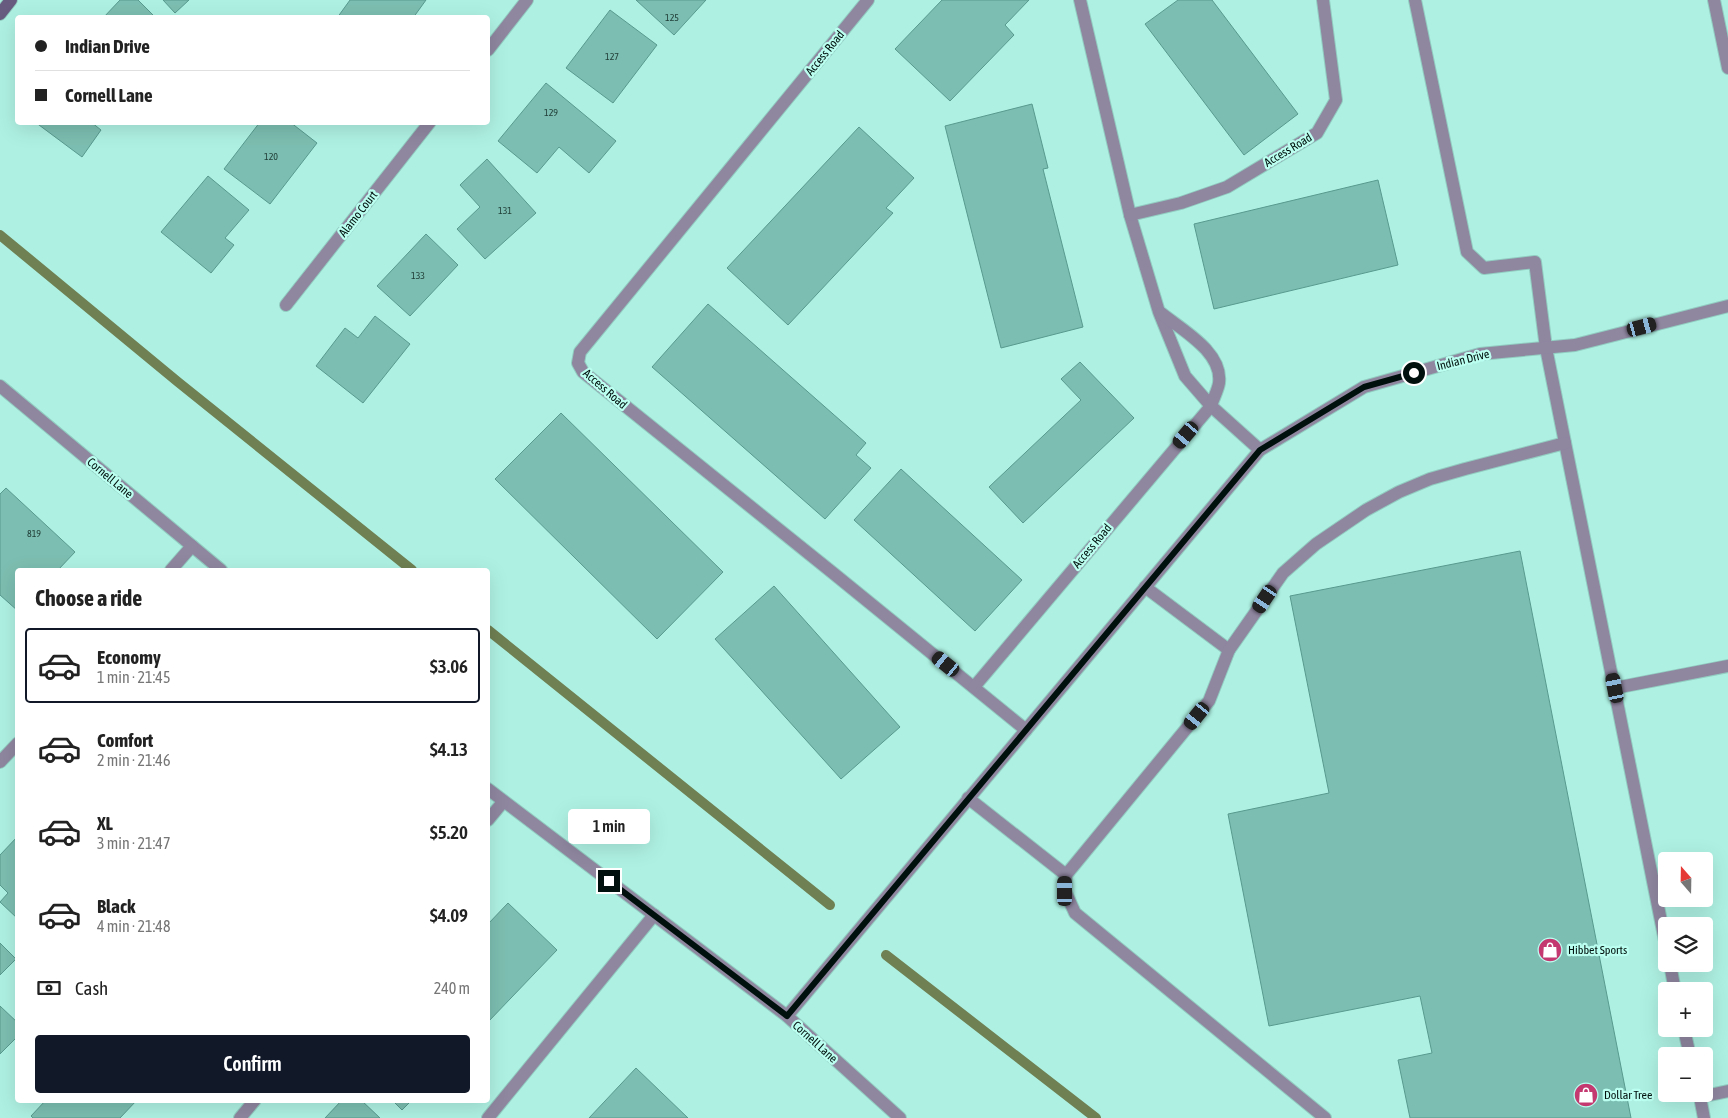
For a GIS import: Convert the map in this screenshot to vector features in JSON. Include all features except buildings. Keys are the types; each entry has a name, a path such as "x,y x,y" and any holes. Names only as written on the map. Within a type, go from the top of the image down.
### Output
{"street":[{"path":"0,14 11,0"},
{"path":"490,47 527,0"},
{"name":"Access Road","path":"868,0 580,352 578,363 583,372 1026,730"},
{"path":"1080,0 1130,215 1159,312 1185,376 1211,406 1260,450"},
{"name":"Access Road","path":"1130,215 1181,203 1227,187 1317,132 1336,100 1323,0"},
{"path":"1415,0 1467,252 1484,268 1535,262 1546,348 1660,917"},
{"path":"1714,0 1728,68"},
{"name":"Alamo Court","path":"286,305 428,125"},
{"name":"Indian Drive","path":"787,1016 1260,450 1364,387 1480,354 1575,345 1728,306"},
{"path":"1159,312 1208,350 1218,366 1219,383 1211,406"},
{"name":"Cornell Lane","path":"0,386 219,568"},
{"name":"Access Road","path":"974,687 1211,406"},
{"path":"1325,1118 1075,913 1065,891 1066,875 1209,701 1228,650 1283,573 1316,544 1366,510 1399,492 1430,479 1565,443"},
{"path":"173,568 192,546"},
{"path":"1146,587 1228,650"},
{"path":"1615,688 1728,666"},
{"path":"0,762 15,746"},
{"name":"Cornell Lane","path":"490,791 787,1016 900,1118"},
{"path":"968,798 1066,875"},
{"path":"490,818 503,802"},
{"path":"488,1118 654,915"},
{"path":"1713,1093 1728,1091"},
{"path":"1701,1102 1704,1118"},
{"path":"240,1118 252,1103"}],"waterway":[{"path":"0,235 178,382 410,568"},
{"path":"490,632 830,905"},
{"path":"886,955 1096,1118"}],"place":[{"name":"Hibbet Sports","path":"1550,950"},
{"name":"Dollar Tree","path":"1586,1095"}],"route":[{"path":"609,881 787,1016 1260,450 1364,387 1414,373"}]}
